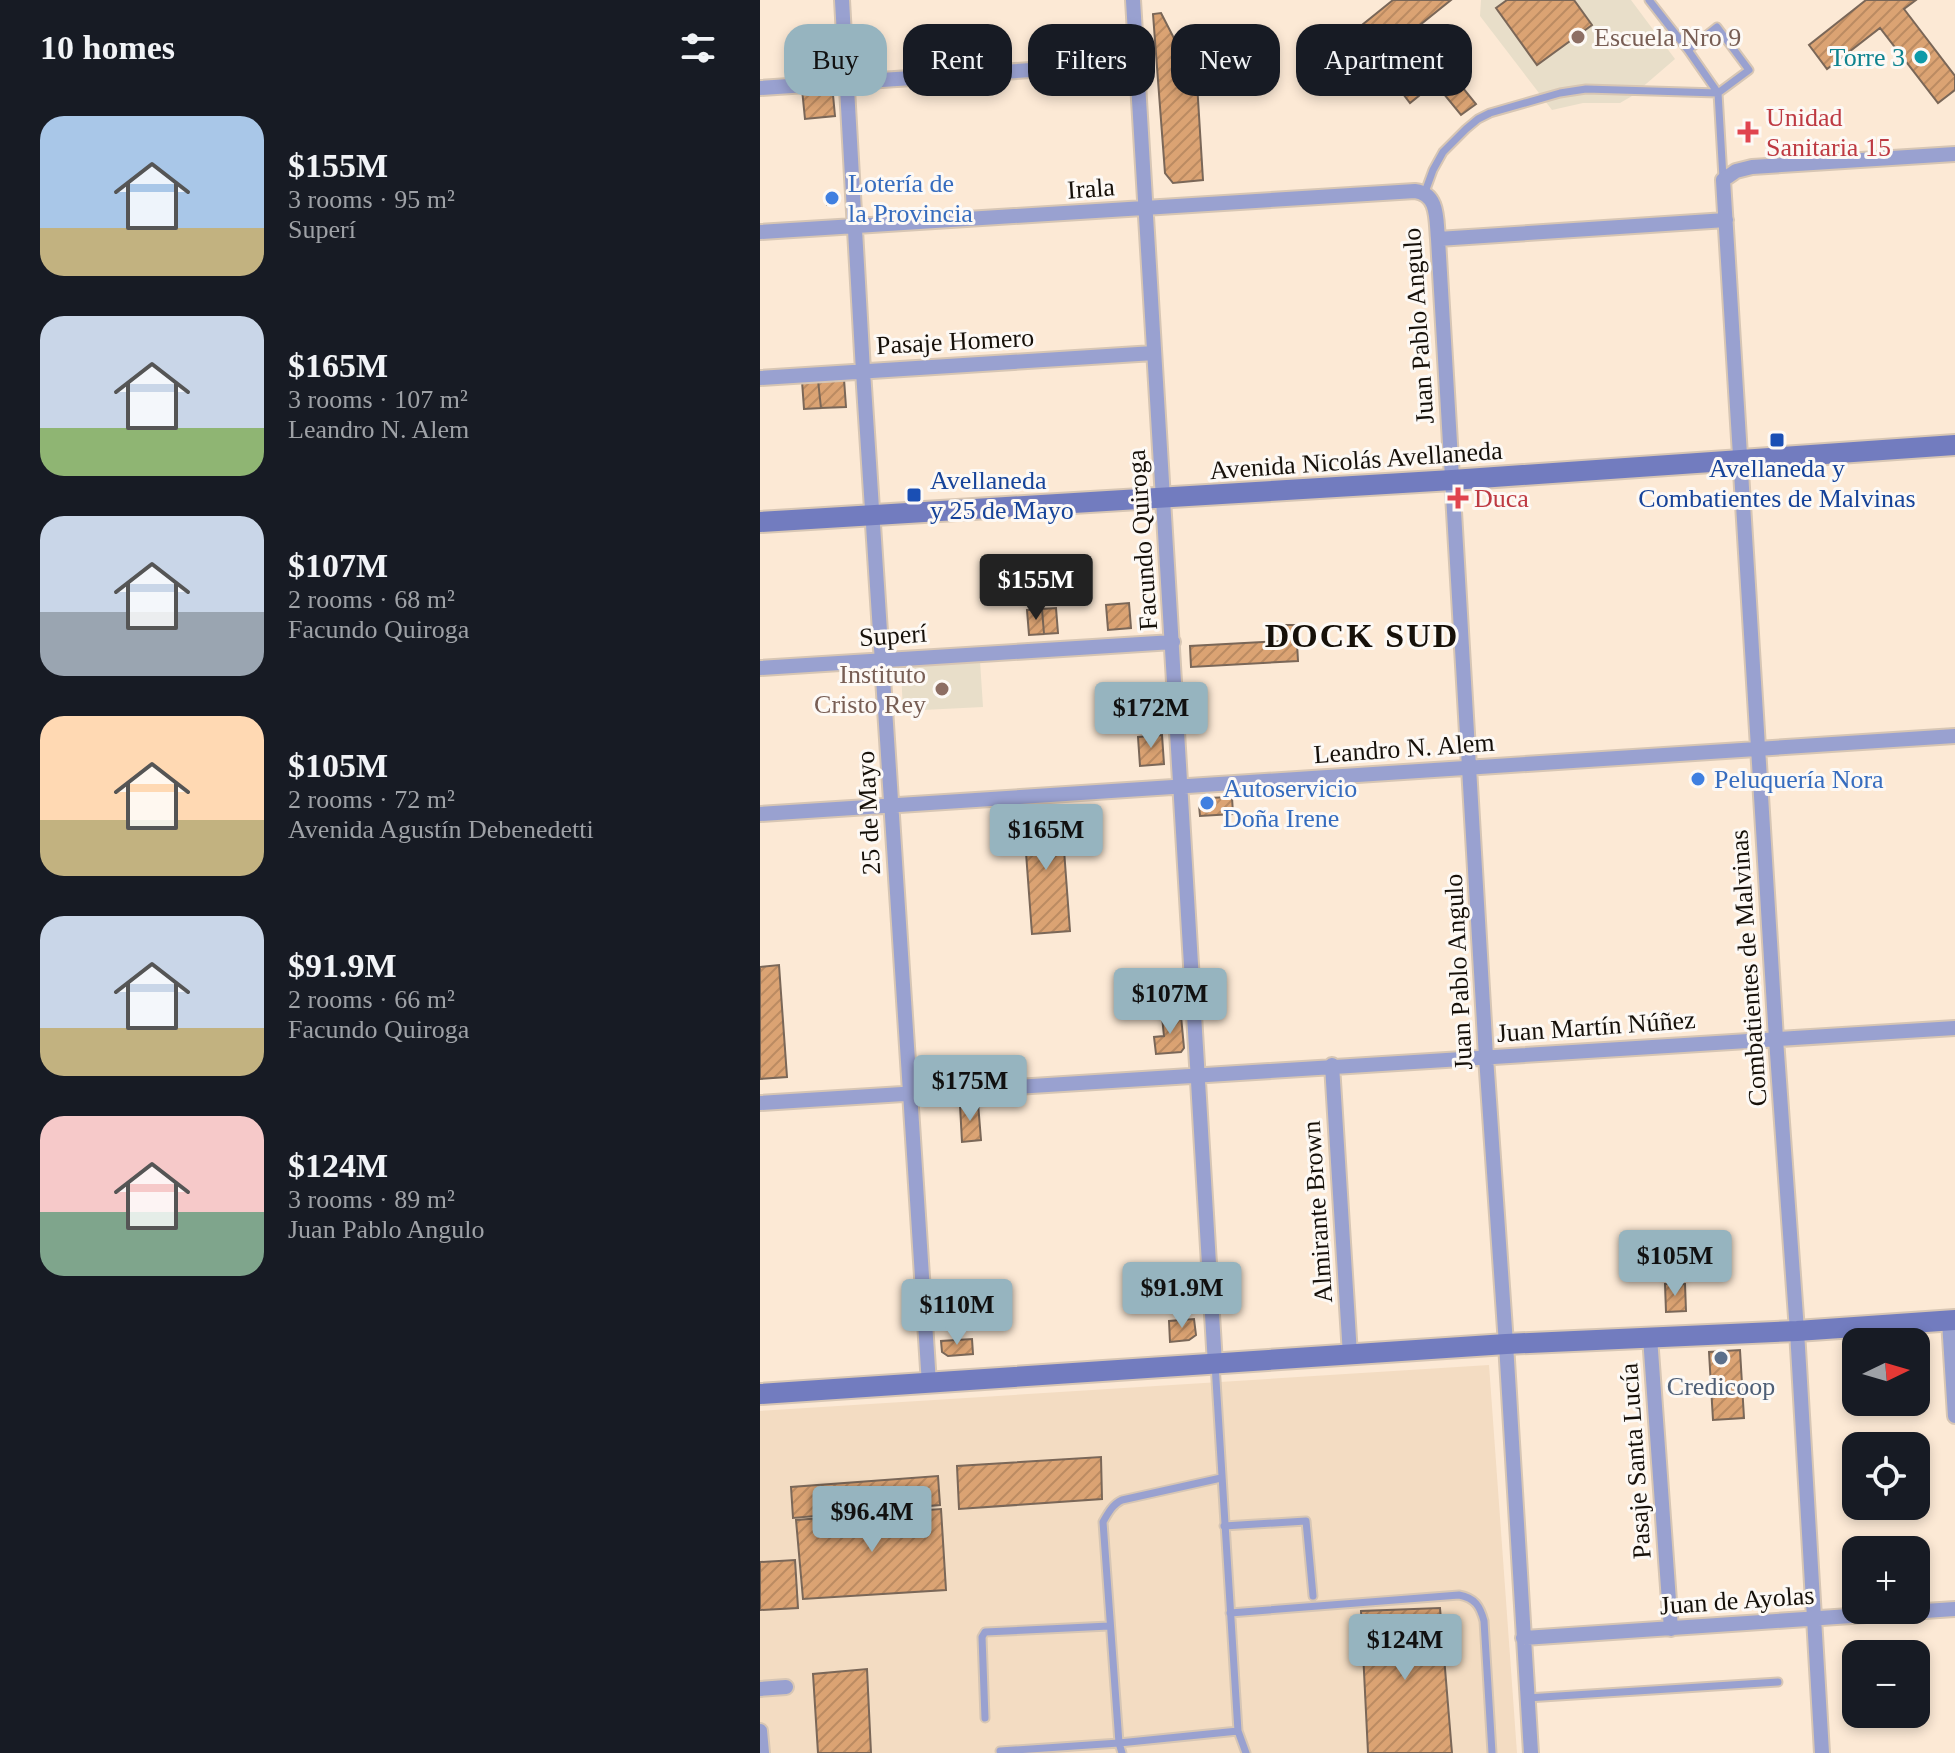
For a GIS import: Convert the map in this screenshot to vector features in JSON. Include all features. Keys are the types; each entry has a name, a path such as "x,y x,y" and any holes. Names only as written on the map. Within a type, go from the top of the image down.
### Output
{"main road":[{"name":"Avenida Nicolás Avellaneda","path":"760,522 1452,480 1955,445"},
{"path":"760,1394 1506,1344 1797,1331 1952,1320"}],"street":[{"name":"25 de Mayo","path":"842,0 843,24"},
{"name":"Facundo Quiroga","path":"1133,0 1135,24"},
{"path":"887,79 1028,70"},
{"path":"760,88 784,86"},
{"name":"25 de Mayo","path":"848,96 929,1384"},
{"name":"Facundo Quiroga","path":"1139,96 1215,1364"},
{"path":"1723,180 1736,171 1752,167 1955,154"},
{"name":"Combatientes de Malvinas","path":"1723,180 1822,1753"},
{"name":"Irala","path":"760,232 1425,192"},
{"name":"Juan Pablo Angulo","path":"1425,192 1434,204 1438,239 1531,1753"},
{"path":"1438,239 1726,220"},
{"name":"Pasaje Homero","path":"760,378 1154,353"},
{"name":"Superí","path":"760,668 1173,642"},
{"name":"Leandro N. Alem","path":"760,814 1955,736"},
{"name":"Juan Martín Núñez","path":"760,1103 1955,1028"},
{"name":"Almirante Brown","path":"1332,1065 1350,1355"},
{"path":"1952,1320 1955,1416"},
{"name":"Pasaje Santa Lucía","path":"1650,1337 1671,1629"},
{"name":"Juan de Ayolas","path":"1523,1638 1955,1609"},
{"path":"760,1689 786,1687"},
{"path":"760,1731 762,1753"}],"lane":[{"path":"1649,0 1718,93 1723,180"},
{"path":"1425,192 1443,152 1478,119 1490,113 1560,93 1586,89 1718,93 1749,70 1717,27 1688,50"},
{"path":"1215,1364 1238,1731 1246,1753"},
{"path":"1122,1753 1109,1626 1103,1522 1107,1513 1122,1500 1221,1478"},
{"path":"1224,1526 1306,1521 1313,1596"},
{"path":"1230,1613 1459,1595 1470,1597 1481,1610 1484,1621 1492,1753"},
{"path":"985,1718 982,1637 985,1632 1109,1626"},
{"path":"1527,1698 1778,1682"},
{"path":"1000,1751 1238,1731"}],"shaded area":[{"name":"Escuela Nro 9","path":"1481,0 1631,0 1675,59 1620,103 1583,103 1552,110 1480,16"},
{"name":"Instituto Cristo Rey","path":"980,661 983,707 903,711 901,671 908,665"},
{"path":"1489,1365 1517,1753 760,1753 760,1411"}],"building":[{"path":"1393,0 1451,0 1421,24 1363,24"},
{"path":"1507,0 1574,0 1592,25 1537,65 1496,8"},
{"name":"Torre 3","path":"1866,0 1916,0 1904,9 1955,76 1955,90 1938,103 1880,28 1827,69 1809,45"},
{"path":"1161,13 1171,32 1171,96 1198,96 1203,180 1173,183 1165,173 1153,14"},
{"path":"803,96 833,96 835,116 805,119"},
{"path":"1405,96 1419,96 1410,103"},
{"path":"1446,96 1469,96 1476,104 1461,115"},
{"name":"Lotería de la Provincia","path":"838,193 838,201 827,205 826,194"},
{"path":"844,379 846,407 821,408 818,380"},
{"path":"818,380 821,408 804,409 802,381"},
{"path":"1129,603 1131,628 1108,630 1106,605"},
{"path":"1056,608 1058,633 1044,634 1042,609"},
{"path":"1042,609 1044,634 1029,635 1027,610"},
{"path":"1280,625 1296,625 1298,661 1191,667 1190,646 1280,641"},
{"path":"1162,735 1164,764 1140,766 1138,737"},
{"path":"1232,797 1233,814 1200,816 1199,805 1207,798"},
{"path":"1061,809 1070,931 1032,934 1023,812"},
{"path":"779,965 787,1077 760,1079 760,967"},
{"path":"1181,1016 1184,1048 1181,1052 1156,1054 1154,1037 1164,1036 1162,1017"},
{"path":"978,1103 981,1140 962,1142 960,1105"},
{"path":"1665,1284 1685,1284 1686,1311 1666,1312"},
{"path":"1194,1319 1196,1335 1189,1340 1170,1342 1169,1321"},
{"path":"972,1339 973,1354 948,1356 942,1352 941,1341"},
{"path":"1740,1350 1744,1418 1713,1420 1709,1352"},
{"path":"1101,1457 1102,1499 959,1509 957,1466"},
{"path":"938,1476 940,1505 793,1518 791,1487"},
{"path":"941,1509 946,1590 803,1599 796,1520"},
{"path":"795,1560 798,1608 760,1610 760,1562"},
{"path":"1440,1608 1452,1753 1368,1753 1361,1611"},
{"path":"867,1669 871,1753 818,1753 813,1674"}],"place":[{"name":"Escuela Nro 9","path":"1578,37"},
{"name":"Torre 3","path":"1921,57"},
{"name":"Unidad Sanitaria 15","path":"1748,132"},
{"name":"Lotería de la Provincia","path":"832,198"},
{"name":"Avellaneda y Combatientes de Malvinas","path":"1777,440"},
{"name":"Avellaneda y 25 de Mayo","path":"914,495"},
{"name":"Duca","path":"1458,498"},
{"name":"Instituto Cristo Rey","path":"942,689"},
{"name":"Peluquería Nora","path":"1698,779"},
{"name":"Autoservicio Doña Irene","path":"1207,803"},
{"name":"Credicoop","path":"1721,1358"}],"district":[{"name":"DOCK SUD","path":"1362,635"}]}
